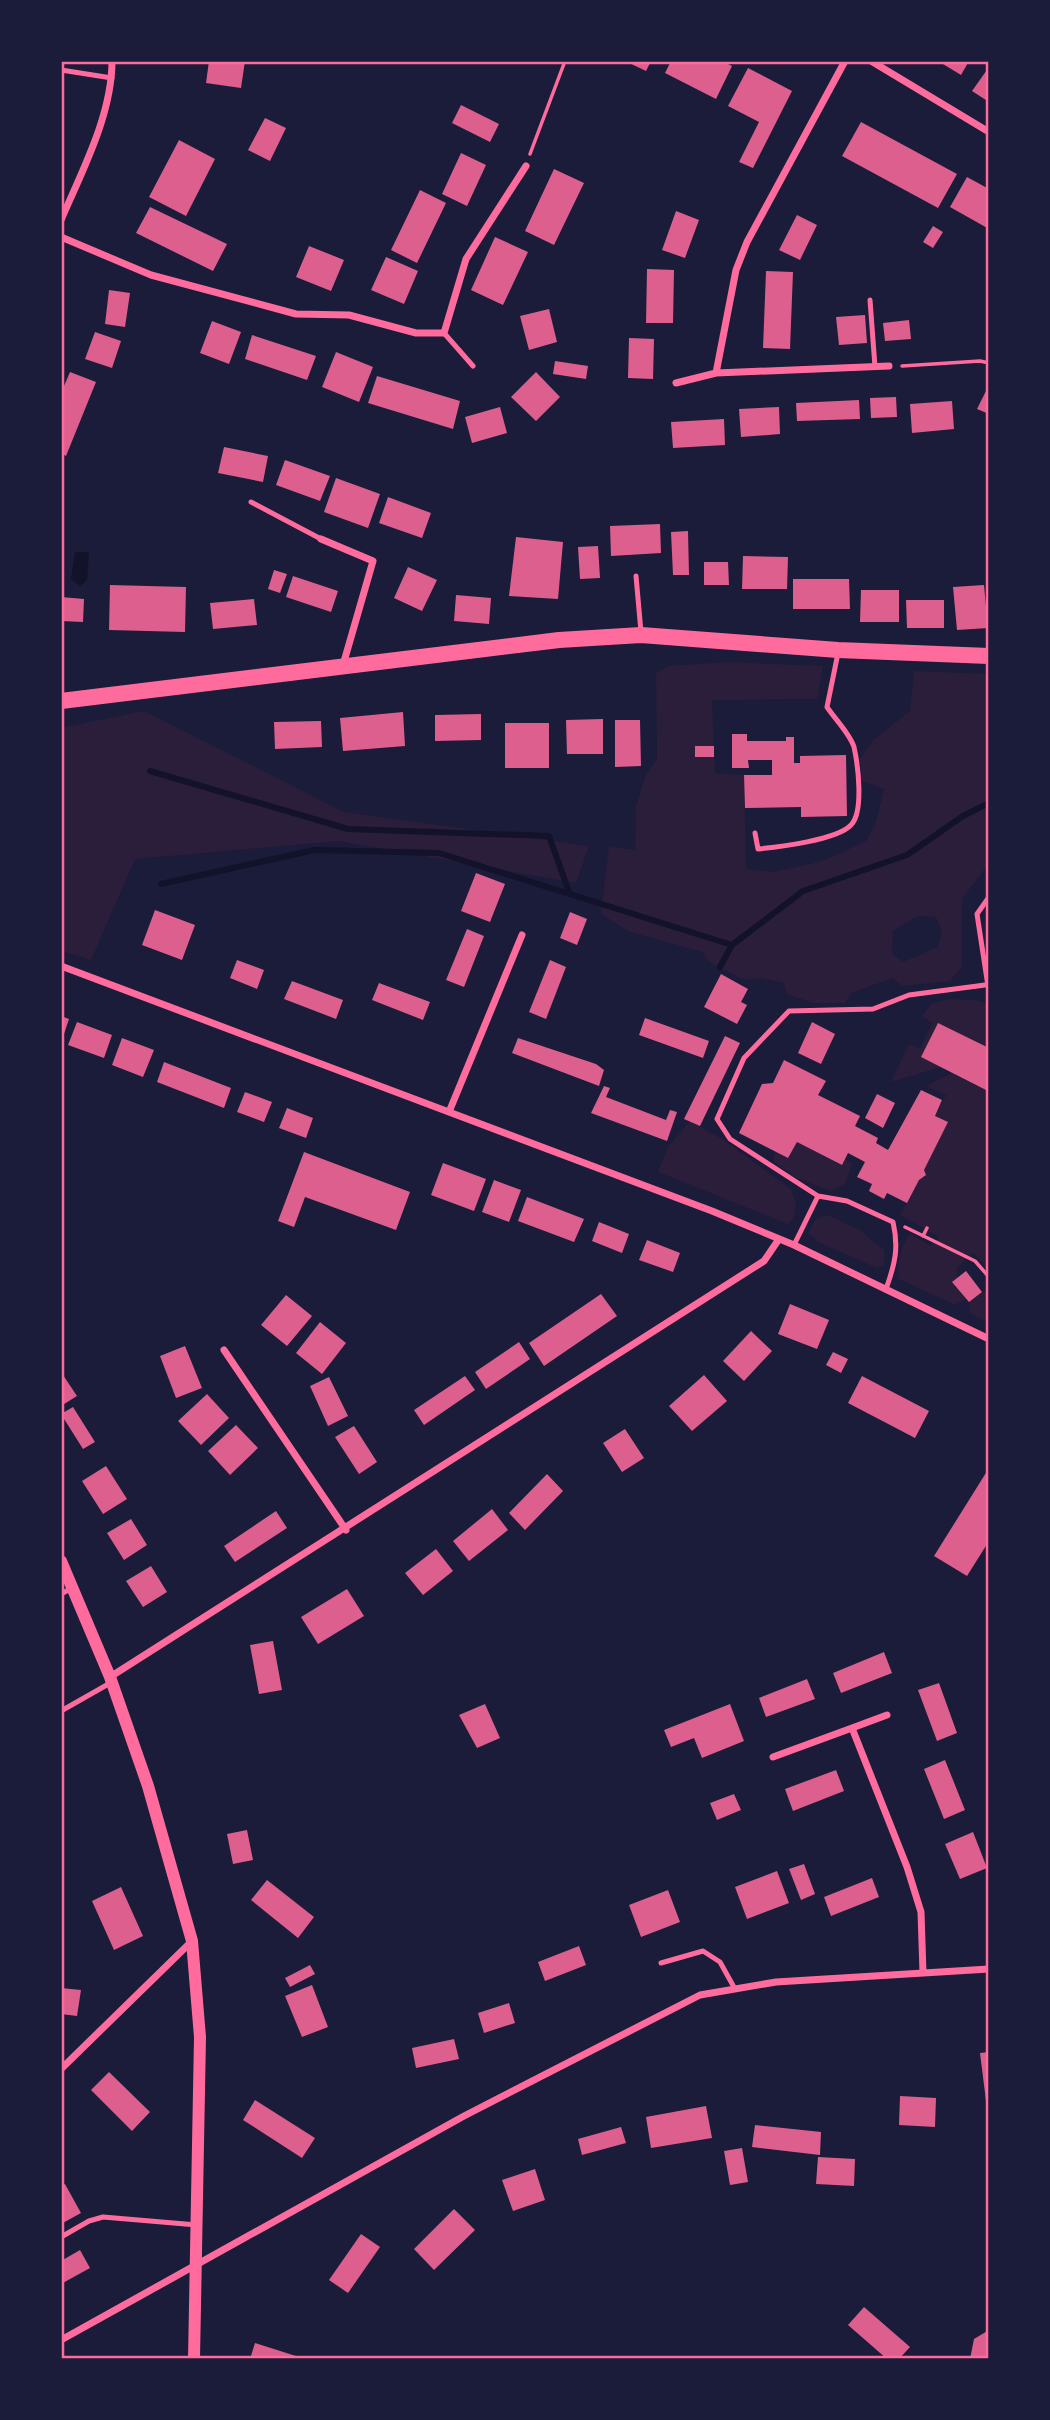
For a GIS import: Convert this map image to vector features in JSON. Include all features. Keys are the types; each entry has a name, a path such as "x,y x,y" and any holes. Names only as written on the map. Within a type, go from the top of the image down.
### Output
{"main road":[{"path":"61,701 559,640 641,635 838,650 989,656"}],"street":[{"path":"61,219 92,147 112,78 112,61"},
{"path":"716,373 736,270 747,242 845,61"},
{"path":"871,61 989,132"},
{"path":"61,237 151,275 296,314 349,315 416,333 444,333 466,259 526,166"},
{"path":"676,383 716,373 889,366"},
{"path":"321,539 373,561 343,666"},
{"path":"449,1112 522,935"},
{"path":"61,966 449,1112 566,1153 794,1245 989,1339"},
{"path":"111,1679 764,1261 774,1252 779,1239"},
{"path":"224,1350 346,1530"},
{"path":"61,1561 67,1591 111,1679 168,1850 192,1941 200,2037 194,2359"},
{"path":"773,1757 887,1715"},
{"path":"852,1728 907,1867 921,1912 923,1973"},
{"path":"61,2069 192,1941"},
{"path":"61,2340 452,2123 599,2045 701,1995 776,1982 989,1969"}],"lane":[{"path":"61,70 112,78"},
{"path":"870,300 875,367"},
{"path":"444,333 473,366"},
{"path":"251,502 321,539"},
{"path":"636,576 641,635"},
{"path":"755,833 758,849 796,845 849,828 856,818 860,804 853,746 827,707 838,650"},
{"path":"886,1289 897,1259 898,1242 893,1222 847,1201 818,1196 730,1139 717,1119 744,1058 789,1011 873,1009 909,995 987,986 977,914 989,897"},
{"path":"794,1245 818,1196"},
{"path":"61,1711 111,1679"},
{"path":"661,1962 703,1951 720,1962 735,1989"},
{"path":"61,2237 89,2221 103,2217 197,2225"}],"path":[{"path":"526,166 565,61"},
{"path":"889,366 980,361 989,363"},
{"path":"893,1222 975,1261 988,1274"},
{"path":"923,1236 927,1228"}],"shaded area":[{"path":"75,552 89,552 87,580 80,586 71,579"},
{"path":"727,662 823,666 817,699 712,700 715,773 744,775 746,869 774,872 823,861 866,841 875,825 884,789 862,781 860,758 873,740 910,711 914,671 989,674 989,863 962,899 962,967 950,981 902,986 893,978 851,993 845,1003 813,1003 787,994 784,983 759,978 744,980 709,962 703,952 630,932 601,914 609,846 635,850 636,807 645,777 657,759 656,673 668,666","holes":["917,916 936,917 942,932 938,947 903,962 892,953 893,931"]},
{"path":"144,711 344,812 589,846 576,883 339,841 135,859 91,960 61,951 61,728"},
{"path":"949,999 989,1004 989,1048 938,1023 921,1057 941,1067 891,1082 909,1044 920,1049 932,1023 922,1016 931,1004"},
{"path":"952,1073 985,1090 989,1085 989,1271 973,1252 957,1268 957,1278 966,1299 955,1305 899,1279 898,1273 902,1249 910,1234 931,1246 939,1237 900,1215 919,1180 926,1175 924,1170 947,1122 935,1116 946,1095 926,1086"},
{"path":"690,1121 722,1139 791,1189 796,1204 793,1219 788,1224 658,1172 668,1147"},
{"path":"797,1142 841,1165 845,1159 852,1164 845,1184 830,1191 797,1178 773,1162 775,1151 788,1158"},
{"path":"827,1215 860,1230 884,1250 884,1265 877,1268 818,1242 808,1233 816,1219"},
{"path":"982,1292 989,1292 989,1323 970,1313 969,1302"}],"building":[{"path":"209,61 245,61 241,88 206,83"},
{"path":"625,61 651,61 646,71"},
{"path":"671,61 722,61 732,66 716,99 665,73"},
{"path":"938,61 969,61 961,75"},
{"path":"989,67 989,102 972,91"},
{"path":"748,68 792,91 753,168 739,162 759,122 728,106"},
{"path":"461,105 499,124 490,142 452,123"},
{"path":"265,118 286,128 270,161 248,150"},
{"path":"861,122 957,174 938,208 842,156"},
{"path":"179,140 215,159 186,216 149,197"},
{"path":"461,153 486,165 467,206 442,194"},
{"path":"554,169 584,183 554,245 525,231"},
{"path":"967,177 989,189 989,229 950,207"},
{"path":"420,190 446,203 417,263 391,250"},
{"path":"150,207 227,244 213,271 136,233"},
{"path":"676,211 699,220 685,258 662,250"},
{"path":"797,215 817,225 800,260 779,250"},
{"path":"933,226 943,232 933,248 923,242"},
{"path":"495,237 528,252 503,305 471,290"},
{"path":"309,246 344,260 331,291 296,277"},
{"path":"386,257 418,271 404,304 371,290"},
{"path":"647,269 674,270 673,323 646,323"},
{"path":"766,271 793,272 790,349 763,348"},
{"path":"109,290 130,293 125,327 105,324"},
{"path":"549,309 557,342 529,350 520,316"},
{"path":"865,315 867,343 839,345 836,317"},
{"path":"909,320 911,339 885,341 883,323"},
{"path":"212,321 241,332 229,364 200,353"},
{"path":"95,332 121,341 112,368 85,359"},
{"path":"252,335 316,356 307,380 245,359"},
{"path":"629,338 654,339 653,379 628,378"},
{"path":"336,352 373,367 359,402 322,387"},
{"path":"555,361 588,366 586,379 553,374"},
{"path":"70,372 96,382 66,456 61,453 61,393"},
{"path":"536,372 560,397 536,421 511,397"},
{"path":"377,376 460,401 453,429 368,403"},
{"path":"989,385 989,414 977,409"},
{"path":"896,397 897,417 871,418 870,398"},
{"path":"859,400 860,419 797,421 796,403"},
{"path":"952,401 954,429 912,433 910,404"},
{"path":"500,407 507,433 472,443 465,417"},
{"path":"779,407 780,434 741,437 739,409"},
{"path":"724,419 725,445 673,448 671,422"},
{"path":"224,447 268,456 263,482 218,473"},
{"path":"285,460 330,476 320,501 276,485"},
{"path":"336,478 380,494 368,528 324,512"},
{"path":"388,497 431,513 422,538 379,523"},
{"path":"660,524 661,553 611,556 610,526"},
{"path":"688,531 689,575 673,575 671,532"},
{"path":"516,537 563,542 558,599 509,596"},
{"path":"598,546 600,578 580,579 578,547"},
{"path":"743,556 788,557 787,589 742,589"},
{"path":"704,562 728,562 729,585 704,585"},
{"path":"408,567 437,580 422,611 394,598"},
{"path":"274,570 287,574 280,593 268,589"},
{"path":"293,576 338,591 331,612 286,597"},
{"path":"793,579 849,579 850,609 793,609"},
{"path":"110,585 186,587 185,632 109,630"},
{"path":"984,585 988,628 957,630 953,587"},
{"path":"861,590 899,590 899,622 860,622"},
{"path":"456,595 491,598 489,624 454,621"},
{"path":"61,597 84,599 83,622 61,621"},
{"path":"254,599 257,625 213,629 210,603"},
{"path":"906,600 944,600 944,628 907,628"},
{"path":"403,712 405,746 343,751 340,718"},
{"path":"481,714 481,740 435,741 435,715"},
{"path":"603,719 603,754 567,754 566,720"},
{"path":"615,720 640,720 641,766 615,767"},
{"path":"321,721 322,747 275,749 274,722"},
{"path":"505,723 549,723 549,768 505,768"},
{"path":"732,734 747,734 747,741 786,741 786,737 794,737 794,763 800,763 800,756 846,755 847,816 801,817 801,807 745,808 744,775 772,775 772,760 748,760 749,768 732,768"},
{"path":"695,746 714,746 714,757 695,757"},
{"path":"476,873 505,884 490,922 461,911"},
{"path":"155,910 195,925 182,960 142,945"},
{"path":"570,912 587,919 577,945 560,938"},
{"path":"467,929 484,936 464,987 446,980"},
{"path":"237,960 264,970 257,989 230,978"},
{"path":"550,960 566,967 546,1019 529,1012"},
{"path":"721,974 748,989 741,1002 747,1005 737,1024 704,1007"},
{"path":"292,981 343,1000 336,1019 284,999"},
{"path":"379,983 430,1002 423,1020 372,1000"},
{"path":"61,1016 69,1019 62,1040 61,1039"},
{"path":"645,1018 709,1041 703,1058 639,1035"},
{"path":"77,1022 112,1035 104,1058 68,1045"},
{"path":"812,1022 835,1034 821,1064 798,1053"},
{"path":"938,1023 989,1048 989,1085 986,1090 921,1057"},
{"path":"725,1036 740,1043 700,1126 684,1119"},
{"path":"122,1038 154,1050 143,1077 112,1065"},
{"path":"518,1038 596,1064 604,1070 599,1086 512,1053"},
{"path":"784,1060 826,1081 818,1095 860,1116 855,1126 878,1138 876,1143 888,1150 921,1090 942,1100 935,1116 948,1122 924,1170 926,1175 919,1180 907,1203 887,1193 884,1199 869,1191 872,1184 857,1177 865,1162 848,1153 842,1165 797,1142 788,1158 739,1133 762,1084 773,1083"},
{"path":"164,1062 231,1088 224,1108 157,1082"},
{"path":"604,1086 610,1088 606,1097 666,1120 670,1110 677,1112 667,1141 591,1113"},
{"path":"245,1092 272,1102 264,1122 237,1112"},
{"path":"877,1094 895,1103 883,1128 865,1118"},
{"path":"287,1108 313,1118 306,1138 279,1128"},
{"path":"304,1152 410,1192 396,1230 305,1197 294,1227 278,1221"},
{"path":"443,1163 486,1179 474,1211 431,1195"},
{"path":"494,1180 521,1190 509,1222 482,1212"},
{"path":"527,1197 584,1219 574,1242 518,1221"},
{"path":"599,1222 629,1234 622,1253 592,1241"},
{"path":"647,1240 680,1253 673,1272 639,1260"},
{"path":"966,1271 982,1292 969,1302 952,1282"},
{"path":"601,1294 617,1316 544,1366 529,1343"},
{"path":"286,1295 312,1316 287,1346 261,1325"},
{"path":"790,1304 829,1320 817,1349 778,1334"},
{"path":"320,1322 346,1343 322,1374 296,1353"},
{"path":"751,1331 772,1351 744,1381 723,1361"},
{"path":"519,1342 530,1359 486,1389 475,1372"},
{"path":"185,1346 202,1388 176,1398 160,1356"},
{"path":"833,1352 848,1359 841,1373 826,1365"},
{"path":"61,1372 77,1396 61,1406"},
{"path":"704,1375 727,1401 692,1431 669,1406"},
{"path":"465,1376 475,1390 424,1425 414,1410"},
{"path":"862,1376 929,1411 915,1438 848,1403"},
{"path":"329,1377 348,1416 328,1426 310,1386"},
{"path":"207,1394 229,1418 201,1445 178,1421"},
{"path":"73,1407 95,1442 83,1449 61,1414"},
{"path":"236,1425 258,1448 230,1475 208,1451"},
{"path":"354,1426 377,1462 359,1474 335,1437"},
{"path":"625,1429 644,1458 622,1472 603,1443"},
{"path":"106,1466 127,1499 103,1514 82,1481"},
{"path":"989,1468 989,1541 967,1576 934,1556"},
{"path":"547,1474 563,1491 525,1530 509,1513"},
{"path":"492,1509 508,1530 469,1561 453,1541"},
{"path":"276,1511 287,1528 235,1562 224,1546"},
{"path":"131,1519 147,1545 124,1560 107,1533"},
{"path":"436,1549 453,1571 423,1595 405,1573"},
{"path":"151,1566 167,1592 143,1607 126,1581"},
{"path":"347,1589 364,1616 318,1644 301,1617"},
{"path":"273,1641 282,1690 259,1694 250,1645"},
{"path":"884,1652 892,1673 841,1693 833,1673"},
{"path":"807,1679 815,1699 766,1717 759,1698"},
{"path":"939,1683 957,1733 937,1741 918,1690"},
{"path":"485,1704 500,1738 477,1748 459,1715"},
{"path":"730,1704 744,1741 702,1758 694,1738 671,1747 664,1730"},
{"path":"945,1760 965,1810 944,1819 924,1769"},
{"path":"836,1770 844,1791 793,1811 785,1789"},
{"path":"734,1794 741,1810 717,1820 710,1803"},
{"path":"247,1830 253,1860 233,1864 227,1834"},
{"path":"973,1832 987,1868 960,1879 945,1844"},
{"path":"804,1864 815,1894 801,1900 789,1869"},
{"path":"777,1871 789,1903 747,1919 735,1887"},
{"path":"872,1878 879,1897 831,1916 824,1897"},
{"path":"267,1880 314,1917 298,1938 251,1900"},
{"path":"121,1887 143,1936 114,1950 92,1901"},
{"path":"668,1890 680,1922 641,1937 629,1905"},
{"path":"579,1946 586,1965 545,1981 538,1962"},
{"path":"310,1965 315,1974 290,1987 285,1978"},
{"path":"312,1985 328,2027 302,2037 285,1996"},
{"path":"61,1988 81,1990 77,2016 61,2014"},
{"path":"509,2003 515,2023 484,2033 478,2013"},
{"path":"454,2039 459,2059 416,2068 412,2048"},
{"path":"989,2052 989,2109 987,2109 980,2053"},
{"path":"109,2072 150,2112 132,2131 91,2090"},
{"path":"900,2096 936,2098 935,2127 899,2125"},
{"path":"255,2100 315,2138 302,2158 243,2120"},
{"path":"706,2106 712,2138 651,2148 646,2117"},
{"path":"755,2125 821,2132 820,2155 752,2147"},
{"path":"621,2127 626,2143 582,2155 578,2139"},
{"path":"742,2148 748,2182 730,2185 724,2151"},
{"path":"818,2157 855,2159 854,2186 816,2184"},
{"path":"535,2169 545,2200 513,2211 502,2180"},
{"path":"65,2184 81,2213 61,2224 61,2186"},
{"path":"454,2209 475,2230 434,2270 414,2249"},
{"path":"361,2234 380,2247 348,2293 329,2280"},
{"path":"80,2250 90,2268 61,2284 61,2261"},
{"path":"864,2307 910,2347 899,2359 887,2359 848,2325"},
{"path":"989,2330 989,2359 970,2359 974,2339"},
{"path":"255,2343 296,2356 295,2359 250,2359"}],"waterway":[{"path":"150,771 348,829 549,836 569,892"},
{"path":"720,967 732,945 803,891 907,855 963,816 989,803"},
{"path":"161,884 314,850 439,853 732,945"}]}
